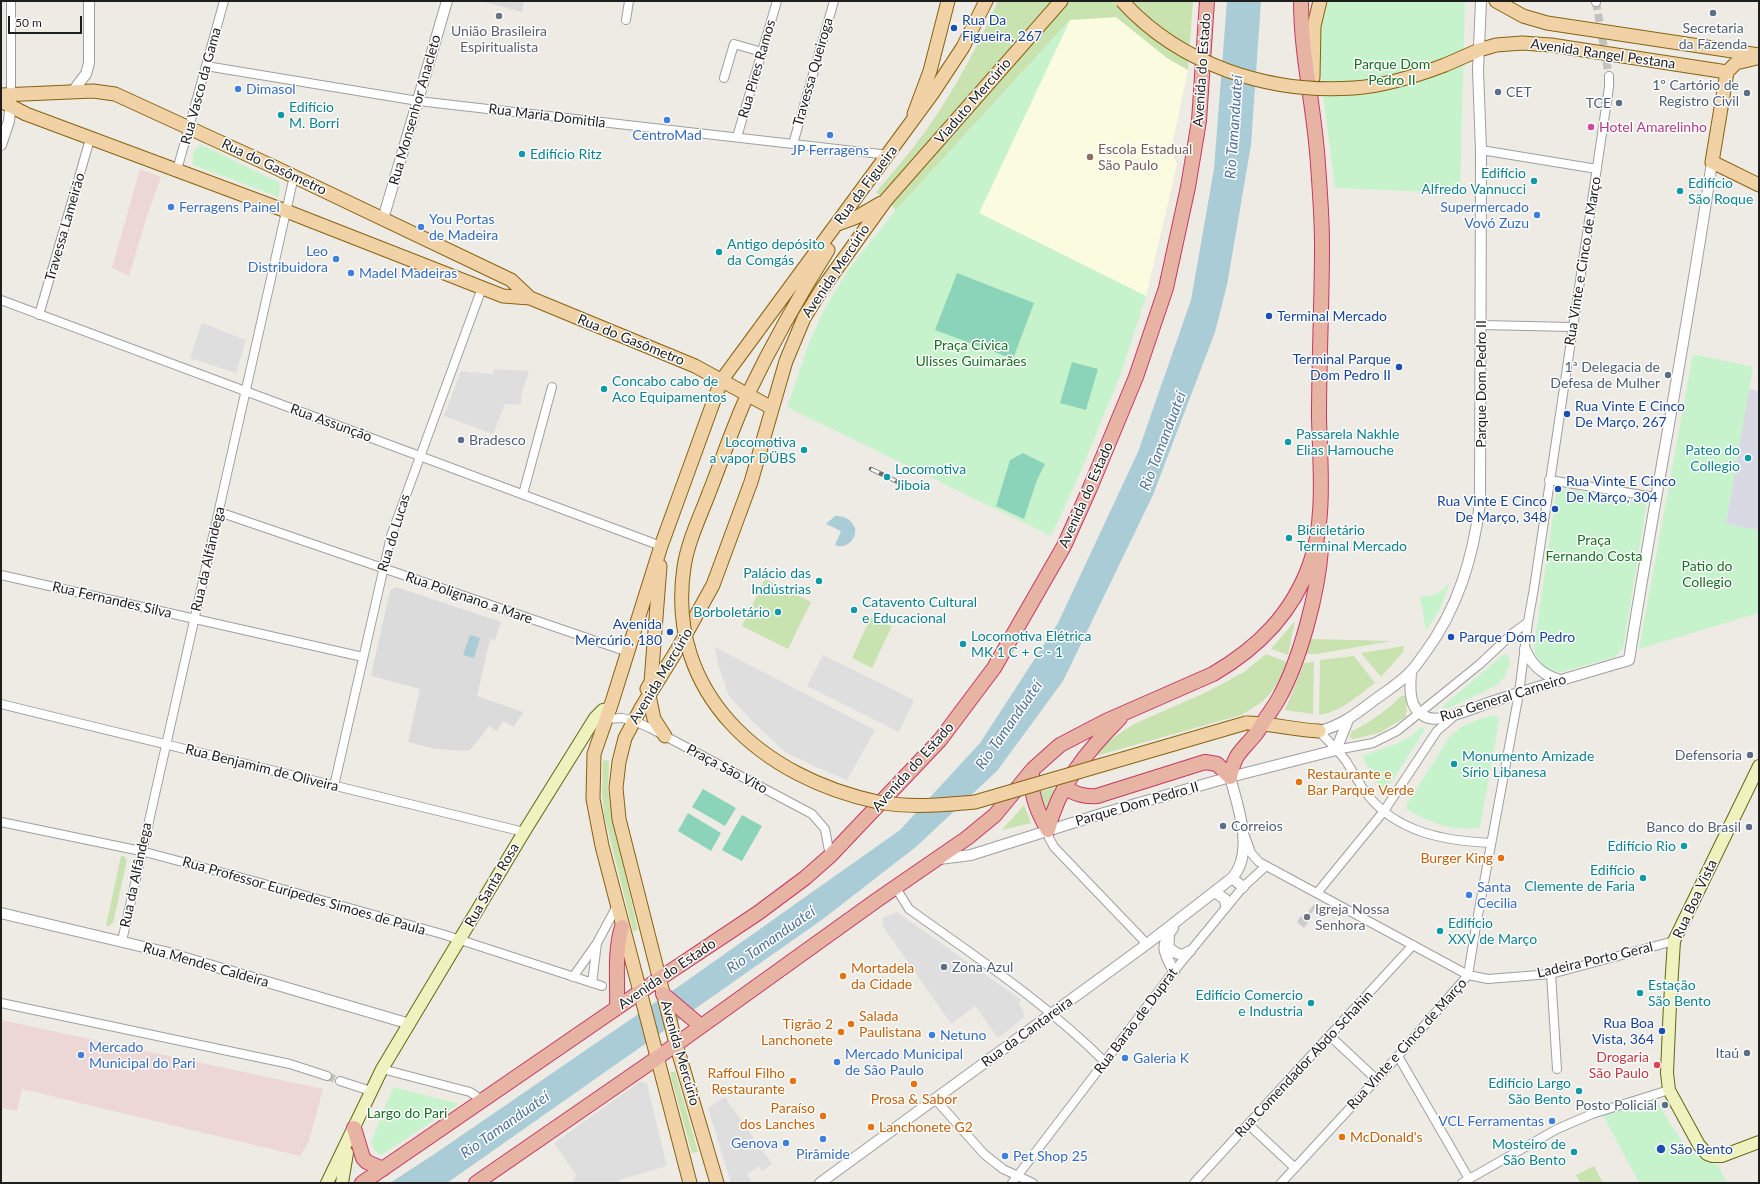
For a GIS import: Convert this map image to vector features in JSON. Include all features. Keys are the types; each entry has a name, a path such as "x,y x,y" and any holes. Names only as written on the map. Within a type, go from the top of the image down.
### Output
{"highway":[{"name":"Avenida do Estado","path":"362,1183 617,1008 640,995 661,987 805,878 830,856 940,740 994,668 1064,546 1136,378 1166,288 1188,187 1199,122 1207,1"},
{"path":"1230,777 1234,760 1254,736 1279,699 1292,671 1311,610 1321,550 1319,380 1322,243 1318,163 1313,110 1302,41 1301,1"},
{"path":"476,1183 657,1058 982,828 1000,809 1032,769 1060,745 1127,711 1213,674 1242,656 1256,644 1289,608 1311,562 1320,520"},
{"path":"1048,830 1054,808 1064,788 1086,754 1127,711"},
{"path":"1064,788 1086,797 1097,796 1205,762 1217,764 1230,777"},
{"path":"1032,769 1031,782 1033,795 1040,815 1048,830"},
{"path":"617,1008 617,956 618,943 622,927"},
{"path":"661,987 689,1017 701,1026"},
{"path":"354,1128 363,1158 367,1162 383,1169"}],"main road":[{"path":"910,126 930,71 948,1"},
{"name":"Rua da Figueira","path":"721,381 910,126 955,59 986,1"},
{"name":"Viaduto Mercúrio","path":"886,200 1061,1"},
{"name":"Avenida Rangel Pestana","path":"1122,1 1151,28 1176,46 1204,61 1232,73 1262,82 1293,87 1324,90 1386,84 1445,65 1496,44 1522,43 1552,46 1727,72"},
{"path":"1313,110 1314,26 1320,1"},
{"name":"Avenida Rangel Pestana","path":"1496,1 1523,16 1547,23 1759,55"},
{"path":"1759,58 1736,63 1727,72 1712,162 1759,185"},
{"name":"Rua do Gasômetro","path":"6,100 73,92 104,91 115,94 294,176 511,280 530,298"},
{"name":"Rua do Gasômetro","path":"6,100 90,139 286,210 503,296 530,298 695,366 772,408"},
{"path":"886,200 857,217 838,224 834,240 801,293 748,395 691,539 684,567 682,593 686,631 696,668 707,692 738,731 760,750 783,766 817,784 847,794 880,802 938,805 975,802 1246,723 1263,723 1289,728 1319,731"},
{"name":"Avenida Mercúrio","path":"717,1183 676,1044 619,819 616,788 618,762 625,738 634,721 677,650 713,585 751,482 786,361 804,318 855,242 886,200"},
{"path":"786,361 786,347 802,303 801,293"},
{"name":"Avenida Mercúrio","path":"690,1183 602,846 593,799 594,754 604,716 628,652 660,548 721,381"},
{"path":"660,548 660,578 651,682 645,694 654,719 665,736"},
{"name":"Rua Santa Rosa","path":"382,1069 524,832 604,716"},
{"name":"Rua Boa Vista","path":"1669,1090 1667,1048 1674,941 1759,766"},
{"path":"327,1183 382,1069"},
{"path":"1669,1090 1699,1145 1707,1154 1712,1156 1722,1156 1759,1142"},
{"path":"342,1183 346,1158 354,1138 354,1128"}],"street":[{"path":"1,146 9,121 6,100 11,1"},
{"path":"73,92 86,74 89,63 89,1"},
{"name":"Rua Vasco da Gama","path":"177,170 224,1"},
{"name":"Rua Monsenhor Anacleto","path":"383,219 447,1"},
{"path":"626,20 629,1"},
{"name":"Rua Pires Ramos","path":"737,137 777,1"},
{"name":"Travessa Queiroga","path":"793,144 834,1"},
{"name":"Parque Dom Pedro II","path":"1319,731 1330,729 1348,720 1411,672 1438,635 1451,610 1462,582 1475,540 1480,503 1481,150 1478,70 1481,1"},
{"path":"724,78 734,44 762,52"},
{"name":"Rua Maria Domitila","path":"206,66 418,101 889,155"},
{"name":"Rua Vinte e Cinco de Março","path":"1281,1183 1398,1056 1468,975 1519,693 1549,480 1609,87 1609,76"},
{"name":"Travessa Lameirão","path":"39,315 90,139"},
{"path":"1481,150 1597,169"},
{"path":"1549,480 1655,497 1683,348 1712,162"},
{"name":"Rua da Alfândega","path":"122,941 294,176"},
{"name":"Rua do Lucas","path":"334,786 391,536 419,455 482,288"},
{"name":"Rua Assunção","path":"1,300 523,494 660,548"},
{"path":"1481,324 1572,327"},
{"path":"523,494 552,387"},
{"name":"Rua General Carneiro","path":"1411,672 1411,698 1413,706 1426,718 1435,719 1458,714 1560,680 1629,660 1655,497"},
{"name":"Rua Polignano a Mare","path":"219,512 628,652"},
{"name":"Rua Fernandes Silva","path":"1,575 363,657"},
{"path":"1420,714 1480,664 1513,633 1528,622"},
{"path":"1525,650 1532,662 1542,672 1560,680"},
{"name":"Rua Benjamim de Oliveira","path":"1,704 524,832"},
{"name":"Parque Dom Pedro II","path":"938,859 971,854 1230,777 1336,750 1373,743 1386,738 1420,714"},
{"path":"1316,893 1384,811 1437,731 1446,722 1458,714"},
{"name":"Praça São Vito","path":"604,716 634,721 812,814 825,829 830,856"},
{"path":"1336,750 1348,720"},
{"path":"1319,731 1336,750 1368,794 1384,811 1411,828 1444,839 1491,843"},
{"name":"Rua da Cantareira","path":"820,1183 936,1100 1181,919 1216,893 1232,878 1239,871 1241,865 1244,833 1230,777"},
{"name":"Rua Professor Eurípedes Simoes de Paula","path":"1,822 142,851 460,940 602,986"},
{"path":"1048,830 1049,838 1054,847 1147,944 1164,954 1174,971"},
{"name":"Ladeira Porto Geral","path":"1244,833 1252,855 1266,866 1468,975 1488,979 1551,974 1674,941"},
{"name":"Rua Barão de Duprat","path":"1015,1180 1174,971 1242,887 1266,866"},
{"path":"1232,878 1242,887"},
{"path":"896,888 909,909 1052,1014 1105,1062"},
{"path":"1216,893 1225,899 1226,906"},
{"path":"573,977 597,943 617,906"},
{"name":"Rua Mendes Caldeira","path":"1,913 165,952 410,1024"},
{"path":"1164,954 1164,944 1171,931 1181,919"},
{"path":"1171,931 1168,944 1170,950 1182,955 1190,952"},
{"path":"592,983 597,943"},
{"name":"Rua Comendador Abdo Schahin","path":"1194,1183 1413,945"},
{"path":"1551,974 1557,1069"},
{"path":"1,1002 290,1064 313,1070 327,1076"},
{"path":"1330,1036 1376,1079"},
{"path":"1398,1056 1466,1181 1557,1129 1597,1112 1669,1090"},
{"path":"382,1069 470,1092 482,1100"},
{"path":"340,1081 371,1091"},
{"path":"936,1100 984,1154 1015,1180 1033,1183"},
{"path":"1248,1124 1295,1168"}],"shaded area":[{"path":"481,1 524,1 522,12"},
{"name":"Escola Estadual São Paulo","path":"1116,17 1167,58 1188,70 1171,150 1177,164 1146,296 979,213 1070,20"},
{"path":"140,169 161,177 146,219 129,276 112,268"},
{"path":"202,323 246,340 236,373 190,358"},
{"path":"494,369 529,371 522,393 521,405 505,404 493,434 444,416 461,371 493,374"},
{"name":"Pateo do Collegio","path":"1749,389 1759,391 1759,530 1726,524"},
{"path":"396,587 501,622 495,640 490,639 477,696 523,712 514,727 503,721 497,731 488,726 469,751 435,749 408,742 420,689 371,676 390,591"},
{"path":"715,647 875,730 847,780 785,752 752,721 729,696 718,664"},
{"path":"823,655 914,700 899,732 807,686"},
{"name":"Igreja Nossa Senhora","path":"1314,904 1317,906 1307,919 1309,921 1304,928 1297,922 1301,916 1304,918"},
{"name":"Zona Azul","path":"897,912 1021,1000 1019,1004 1023,1010 1024,1016 1022,1019 998,1038 975,1006 951,1024 883,926 882,918"},
{"name":"Mercado Municipal do Pari","path":"1,1020 323,1089 309,1141 300,1156 22,1089 17,1111 1,1108"},
{"path":"641,1081 647,1084 667,1166 619,1180 617,1183 573,1183 576,1175 554,1143"},
{"path":"725,1097 772,1164 762,1171 759,1166 747,1174 753,1183 731,1183 708,1108"},
{"name":"Posto Policial","path":"1666,1099 1672,1108 1664,1112 1659,1103"}],"green space":[{"path":"998,1 1193,1 1188,70 1167,58 1116,17 1070,20 896,210 876,192 918,141 945,102 982,35"},
{"name":"Parque Dom Pedro II","path":"1311,1 1465,1 1460,193 1335,188"},
{"name":"Praça Cívica Ulisses Guimarães","path":"1070,20 979,213 1146,296 1120,376 1077,480 1051,536 787,407 811,338 824,310 848,270 896,210"},
{"path":"200,144 280,183 279,197 193,165 193,153"},
{"path":"957,273 1034,303 1013,359 935,330"},
{"name":"Patio do Collegio","path":"1693,354 1753,367 1726,524 1759,530 1759,613 1639,649"},
{"path":"1072,362 1098,369 1086,410 1060,403"},
{"path":"1023,453 1045,464 1037,480 1024,519 996,506 1010,460"},
{"name":"Praça Fernando Costa","path":"1557,488 1647,502 1623,648 1615,657 1562,672 1557,672 1543,665 1537,657 1534,647"},
{"path":"765,579 811,602 788,649 742,626"},
{"path":"1450,583 1440,609 1426,631 1420,596 1437,593"},
{"path":"871,617 892,626 872,668 852,658"},
{"path":"1295,621 1288,655 1271,649"},
{"path":"1309,639 1392,641 1317,654 1306,654"},
{"path":"1404,646 1403,652 1381,677 1361,653"},
{"path":"1266,654 1287,662 1270,694 1259,704 1241,715 1092,757 1110,740 1134,724 1207,692 1244,672"},
{"path":"1508,654 1510,663 1505,677 1497,685 1447,709 1442,707 1503,655"},
{"path":"1354,656 1375,683 1342,707 1319,715 1320,660"},
{"path":"1314,662 1313,714 1285,710 1304,663"},
{"path":"1401,696 1405,696 1407,699 1406,717 1379,733 1353,739 1350,737 1351,732 1383,712"},
{"path":"1492,715 1498,717 1499,721 1480,827 1462,829 1442,825 1423,818 1407,809 1406,806 1450,736 1466,724"},
{"path":"1421,727 1425,729 1386,791 1383,791 1371,775 1362,756 1396,744 1410,737"},
{"path":"603,760 609,761 608,790 611,813 638,930 633,931 604,814 602,791"},
{"path":"1055,788 1047,811 1038,792"},
{"path":"703,789 736,808 725,826 692,807"},
{"path":"1024,805 1031,823 1002,830"},
{"path":"688,813 721,833 711,851 678,831"},
{"path":"742,815 762,826 742,861 722,850"},
{"path":"121,856 124,856 127,860 113,923 106,926"},
{"path":"675,1071 698,1152 692,1153 670,1073"},
{"name":"Largo do Pari","path":"393,1087 459,1104 381,1155 374,1150 371,1143"},
{"path":"1656,1099 1674,1129 1688,1148 1707,1162 1718,1165 1727,1183 1639,1183 1603,1115"},
{"path":"1594,1166 1603,1183 1580,1183 1576,1175"}],"water":[{"name":"Rio Tamanduateí","path":"1227,1 1261,1 1251,145 1227,285 1215,332 1153,495 1063,681 997,771 917,846 823,919 447,1183 390,1183 685,982 900,830 980,743 1058,623 1138,452 1191,300 1214,169"},
{"path":"835,516 842,517 852,522 855,528 854,536 847,545 835,545 841,531 826,524"},
{"path":"470,635 480,638 474,658 463,655"}],"tunnel":[{"path":"1596,2 1609,76"},
{"path":"327,1076 340,1081"}],"railway":[{"path":"871,469 902,484"}],"place":[{"name":"Secretaria da Fazenda","path":"1713,13"},
{"name":"União Brasileira Espiritualista","path":"499,16"},
{"name":"Rua Da Figueira, 267","path":"954,28"},
{"name":"Dimasol","path":"238,89"},
{"name":"CET","path":"1498,92"},
{"name":"1º Cartório de Registro Civil","path":"1747,93"},
{"name":"TCE","path":"1619,103"},
{"name":"Edifício M. Borri","path":"281,115"},
{"name":"CentroMad","path":"667,120"},
{"name":"Hotel Amarelinho","path":"1591,127"},
{"name":"JP Ferragens","path":"830,135"},
{"name":"Edifício Ritz","path":"522,154"},
{"name":"Escola Estadual São Paulo","path":"1090,157"},
{"name":"Edifício Alfredo Vannucci","path":"1534,181"},
{"name":"Edifício São Roque","path":"1680,191"},
{"name":"Ferragens Painel","path":"171,207"},
{"name":"Supermercado Vovó Zuzu","path":"1537,215"},
{"name":"You Portas de Madeira","path":"421,227"},
{"name":"Antigo depósito da Comgás","path":"719,252"},
{"name":"Leo Distribuidora","path":"336,259"},
{"name":"Madel Madeiras","path":"351,273"},
{"name":"Terminal Mercado","path":"1269,316"},
{"name":"Terminal Parque Dom Pedro II","path":"1399,367"},
{"name":"1ª Delegacia de Defesa de Mulher","path":"1668,375"},
{"name":"Concabo cabo de Aco Equipamentos","path":"604,389"},
{"name":"Rua Vinte E Cinco De Março, 267","path":"1567,414"},
{"name":"Bradesco","path":"461,440"},
{"name":"Passarela Nakhle Elias Hamouche","path":"1288,442"},
{"name":"Locomotiva a vapor DÜBS","path":"804,450"},
{"name":"Pateo do Collegio","path":"1748,458"},
{"name":"Locomotiva Jiboia","path":"887,477"},
{"name":"Rua Vinte E Cinco De Março, 304","path":"1558,489"},
{"name":"Rua Vinte E Cinco De Março, 348","path":"1555,509"},
{"name":"Bicicletário Terminal Mercado","path":"1289,538"},
{"name":"Palácio das Indústrias","path":"819,581"},
{"name":"Catavento Cultural e Educacional","path":"854,610"},
{"name":"Borboletário","path":"778,612"},
{"name":"Avenida Mercúrio, 180","path":"670,632"},
{"name":"Parque Dom Pedro","path":"1451,637"},
{"name":"Locomotiva Elétrica MK 1 C + C - 1","path":"963,644"},
{"name":"Defensoria","path":"1750,755"},
{"name":"Monumento Amizade Sírio Libanesa","path":"1454,764"},
{"name":"Restaurante e Bar Parque Verde","path":"1299,782"},
{"name":"Correios","path":"1223,826"},
{"name":"Banco do Brasil","path":"1749,827"},
{"name":"Edifício Rio","path":"1684,846"},
{"name":"Burger King","path":"1501,858"},
{"name":"Edifício Clemente de Faria","path":"1643,878"},
{"name":"Santa Cecilia","path":"1469,895"},
{"name":"Igreja Nossa Senhora","path":"1307,917"},
{"name":"Edifício XXV de Março","path":"1440,931"},
{"name":"Zona Azul","path":"944,967"},
{"name":"Mortadela da Cidade","path":"843,976"},
{"name":"Estação São Bento","path":"1640,993"},
{"name":"Edifício Comercio e Industria","path":"1311,1003"},
{"name":"Salada Paulistana","path":"851,1024"},
{"name":"Rua Boa Vista, 364","path":"1662,1031"},
{"name":"Tigrão 2 Lanchonete","path":"841,1032"},
{"name":"Netuno","path":"932,1035"},
{"name":"Itaú","path":"1747,1053"},
{"name":"Mercado Municipal do Pari","path":"81,1055"},
{"name":"Galeria K","path":"1125,1058"},
{"name":"Mercado Municipal de São Paulo","path":"837,1062"},
{"name":"Drogaria São Paulo","path":"1657,1065"},
{"name":"Raffoul Filho Restaurante","path":"793,1081"},
{"name":"Prosa & Sabor","path":"914,1084"},
{"name":"Edifício Largo São Bento","path":"1579,1091"},
{"name":"Posto Policial","path":"1665,1105"},
{"name":"Paraíso dos Lanches","path":"823,1116"},
{"name":"VCL Ferramentas","path":"1552,1121"},
{"name":"Lanchonete G2","path":"871,1127"},
{"name":"McDonald's","path":"1342,1137"},
{"name":"Pirâmide","path":"823,1139"},
{"name":"Genova","path":"786,1143"},
{"name":"São Bento","path":"1661,1149"},
{"name":"Mosteiro de São Bento","path":"1574,1152"},
{"name":"Pet Shop 25","path":"1005,1156"}]}
